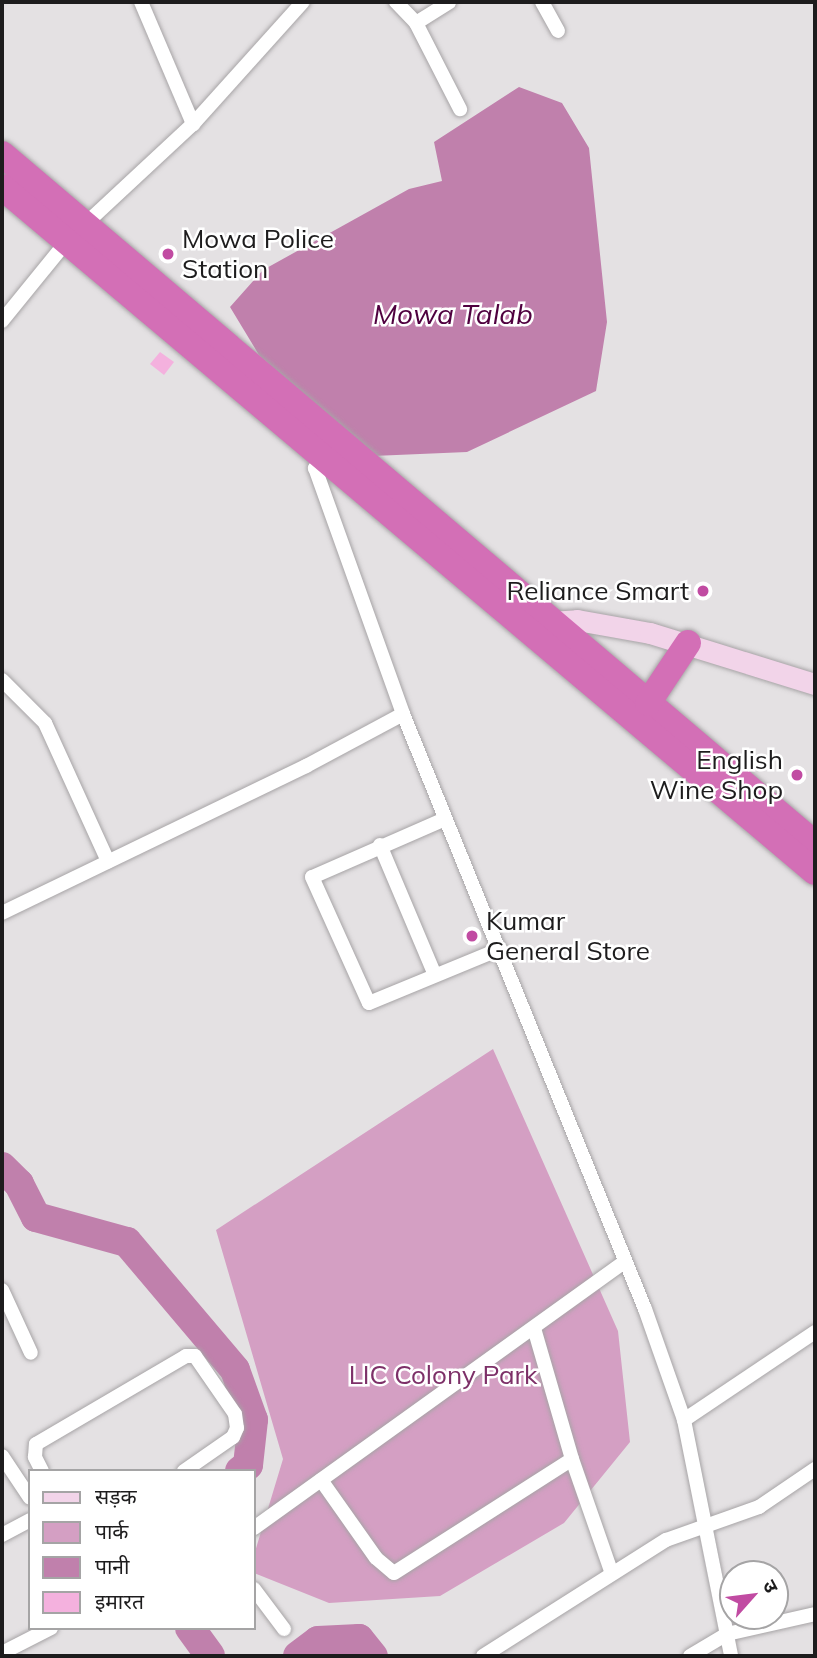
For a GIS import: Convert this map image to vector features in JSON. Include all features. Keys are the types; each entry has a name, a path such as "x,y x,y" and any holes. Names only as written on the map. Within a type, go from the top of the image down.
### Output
{"highway":[{"path":"2,154 75,233 329,448 815,873"},
{"path":"2,187 75,233"},
{"path":"329,448 550,622 815,844"},
{"path":"648,704 688,643"}],"street":[{"path":"141,2 192,124"},
{"path":"2,321 75,233 192,124 303,2"},
{"path":"396,2 416,23 460,109"},
{"path":"416,23 449,2"},
{"path":"542,2 558,31"},
{"path":"329,448 315,468 403,714 625,1261 684,1420 731,1656"},
{"path":"550,622 577,620 688,643 815,684"},
{"path":"2,680 45,723 108,861"},
{"path":"2,913 306,766 403,714"},
{"path":"445,819 380,845 312,877 369,1003 500,949"},
{"path":"380,845 435,975"},
{"path":"256,1527 625,1261"},
{"path":"2,1290 31,1353"},
{"path":"534,1328 572,1459 611,1571"},
{"path":"684,1420 815,1332"},
{"path":"41,1469 35,1457 36,1444 186,1356 195,1356 235,1414 237,1428 233,1437 187,1469"},
{"path":"2,1456 28,1495"},
{"path":"321,1480 376,1558 394,1573 572,1459"},
{"path":"483,1656 611,1571 666,1540 706,1529 759,1507 815,1469"},
{"path":"2,1535 28,1521"},
{"path":"256,1592 284,1629"},
{"path":"690,1656 727,1634 815,1614"},
{"path":"2,1653 47,1630"}],"green space":[{"name":"LIC Colony Park","path":"493,1049 618,1331 630,1442 564,1523 440,1596 329,1603 256,1574 256,1548 283,1459 216,1230"}],"water":[{"name":"Mowa Talab","path":"519,87 562,103 589,148 607,322 596,391 467,452 373,456 259,355 230,307 263,270 409,189 442,181 434,142"}],"building":[{"path":"160,352 174,362 164,375 150,364"}],"waterway":[{"path":"2,1167 19,1184 36,1217 127,1242 235,1370 253,1420 248,1465 243,1469"},
{"path":"191,1630 210,1656"},
{"path":"298,1656 318,1641 359,1639 373,1656"}],"place":[{"name":"Mowa Police Station","path":"168,254"},
{"name":"Reliance Smart","path":"703,591"},
{"name":"English Wine Shop","path":"797,775"},
{"name":"Kumar General Store","path":"472,936"}]}
